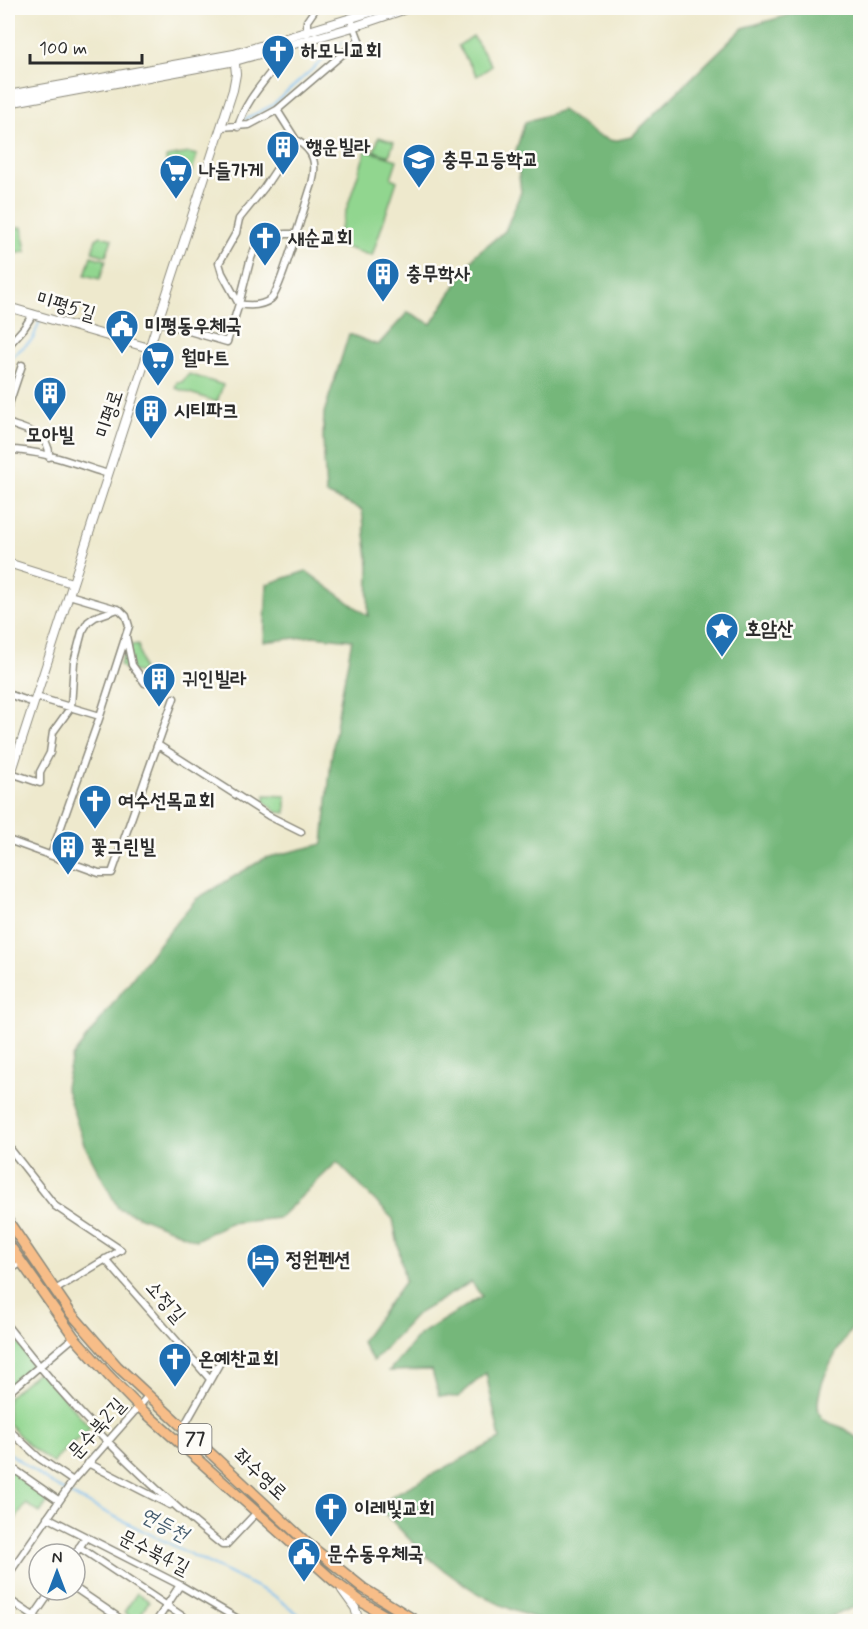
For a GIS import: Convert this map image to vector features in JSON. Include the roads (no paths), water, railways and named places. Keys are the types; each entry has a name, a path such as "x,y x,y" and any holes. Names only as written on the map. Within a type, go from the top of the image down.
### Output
{"main road":[{"name":"좌수영로","path":"8,1221 88,1334 117,1366 307,1543 363,1588 418,1622"},
{"name":"좌수영로","path":"8,1243 74,1337 139,1407 335,1582 388,1620"},
{"path":"108,1375 117,1366"}],"street":[{"path":"308,35 307,21 316,8"},
{"path":"352,23 384,8"},
{"path":"8,95 234,58 409,8"},
{"path":"221,127 238,127 257,122 277,110 359,40 352,23"},
{"path":"8,103 234,58 276,48 308,35"},
{"path":"238,127 241,115 278,63 276,48"},
{"name":"미평로","path":"8,783 221,127 235,82 234,58"},
{"path":"239,304 256,305 273,298 312,184 314,171 310,151 307,146 296,140 277,110"},
{"path":"239,304 219,263 236,233 239,219 264,188 296,140"},
{"path":"158,322 227,342 255,248 267,246 285,234 295,234"},
{"name":"미평5길","path":"8,307 149,348"},
{"path":"8,346 23,330 33,314"},
{"path":"8,406 22,365"},
{"path":"8,423 41,436 49,449 49,457"},
{"path":"8,450 49,457 108,474"},
{"path":"8,563 72,583"},
{"path":"51,855 129,626 124,613 118,609 69,595"},
{"path":"11,773 40,783 40,772 50,755 53,730 71,707 74,662 82,632 88,622 95,617 118,609"},
{"path":"126,635 132,665 145,683"},
{"path":"137,674 148,674"},
{"path":"8,694 71,707 100,716"},
{"path":"8,840 99,873 106,874 114,871 174,698"},
{"path":"158,745 269,816 301,832"},
{"path":"8,1146 55,1206 121,1250 55,1290"},
{"name":"소정길","path":"105,1259 210,1379"},
{"path":"8,1270 21,1263"},
{"path":"8,1327 39,1367 107,1442 176,1509 224,1546 257,1512"},
{"path":"8,1393 74,1337"},
{"path":"183,1428 223,1357"},
{"name":"문수북2길","path":"58,1500 71,1482 148,1396"},
{"path":"8,1429 39,1458 71,1482"},
{"path":"88,1463 176,1509"},
{"path":"8,1465 58,1500 8,1575"},
{"name":"문수북4길","path":"47,1517 180,1585 243,1622"},
{"path":"84,1542 87,1537"},
{"path":"87,1552 191,1622"},
{"path":"335,1582 355,1608 359,1622"},
{"path":"156,1622 180,1585"},
{"path":"87,1596 124,1622"},
{"path":"8,1599 42,1622"},
{"path":"34,1616 44,1602"},
{"path":"388,1620 394,1607"}],"waterway":[{"path":"245,119 271,106 343,42"},
{"path":"8,360 33,339 40,320"},
{"name":"연등천","path":"8,1452 49,1482 75,1497 273,1595 309,1622"}],"place":[{"name":"하모니교회","path":"278,80"},
{"name":"행운빌라","path":"283,176"},
{"name":"충무고등학교","path":"419,189"},
{"name":"나들가게","path":"176,200"},
{"name":"새순교회","path":"265,267"},
{"name":"충무학사","path":"383,303"},
{"name":"미평동우체국","path":"122,355"},
{"name":"월마트","path":"158,387"},
{"name":"모아빌","path":"50,422"},
{"name":"시티파크","path":"151,440"},
{"name":"호암산","path":"722,658"},
{"name":"귀인빌라","path":"159,708"},
{"name":"여수선목교회","path":"95,830"},
{"name":"꽃그린빌","path":"68,876"},
{"name":"정원펜션","path":"263,1289"},
{"name":"온예찬교회","path":"175,1388"},
{"name":"이레빛교회","path":"331,1538"},
{"name":"문수동우체국","path":"304,1583"}]}
